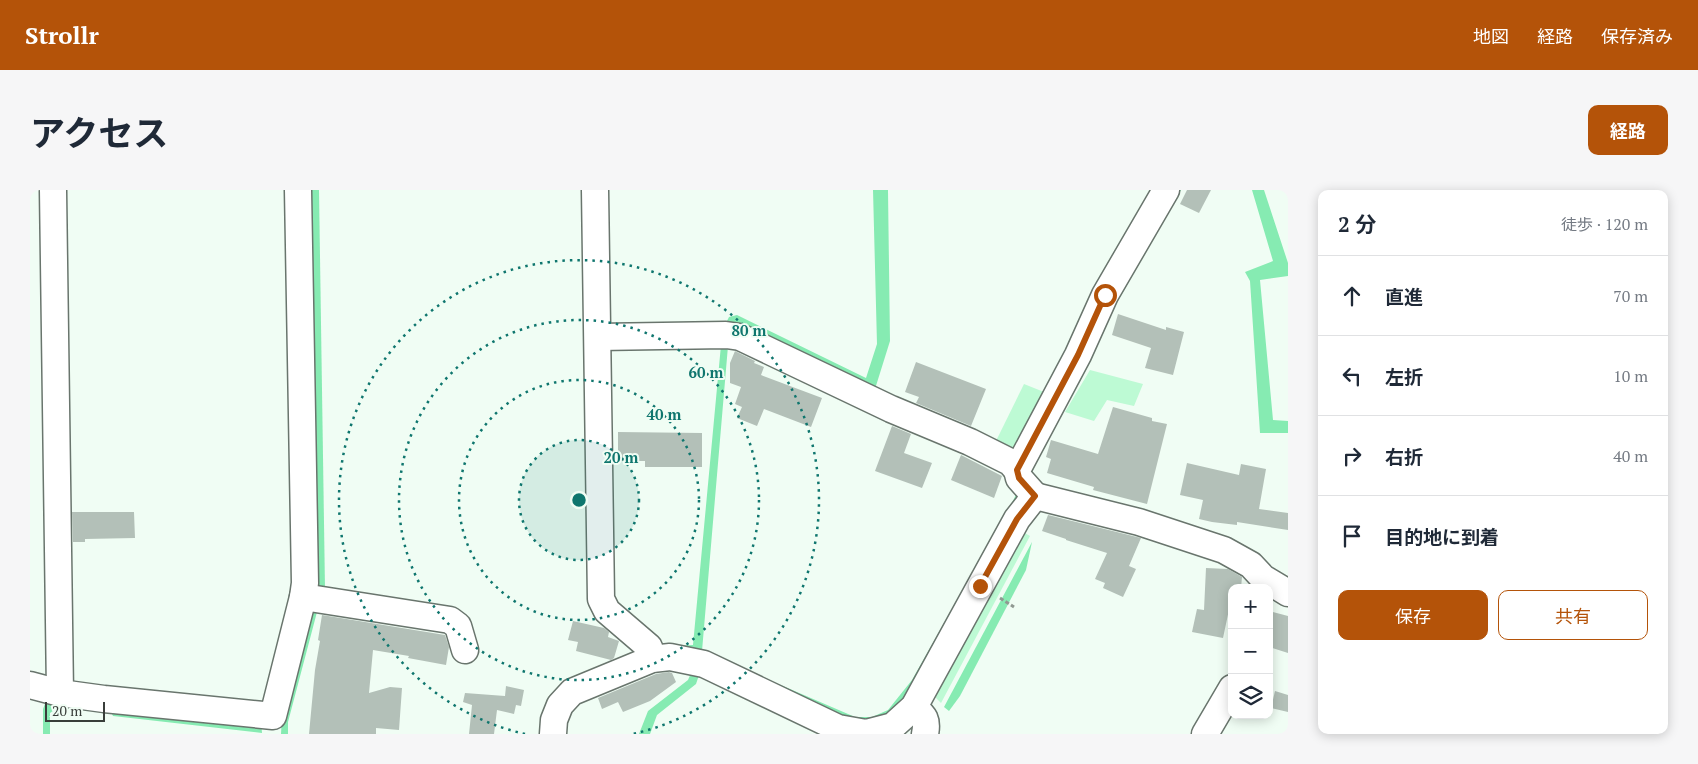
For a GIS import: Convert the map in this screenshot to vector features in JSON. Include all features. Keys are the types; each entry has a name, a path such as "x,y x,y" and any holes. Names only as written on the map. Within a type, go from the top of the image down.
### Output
{"street":[{"path":"53,190 60,693"},
{"path":"30,685 60,693 272,725 305,583 298,190"},
{"path":"595,190 601,599 607,611 649,648 652,660"},
{"path":"553,734 554,720 560,705 572,692 652,660 670,657 704,664 838,728 866,733 893,726 919,697 1017,519 1025,484 1105,295 1166,190"},
{"path":"598,337 726,335 740,337 891,409 1010,462 1025,484 1224,550 1251,565 1261,583 1288,593"},
{"path":"303,597 450,620 458,626 465,650"},
{"path":"1205,734 1228,695"},
{"path":"919,697 927,725 925,734"}],"path":[{"path":"997,597 1014,606"}],"shaded area":[{"path":"306,190 319,190 325,589 314,588"},
{"path":"873,190 888,190 890,341 875,389 725,325 729,317 737,315 866,378 877,344"},
{"path":"1173,190 1181,190 1115,306 1085,369 1044,443 1020,502 916,687 892,715 849,723 666,646 693,645 721,345 728,346 702,651 855,717 872,717 888,710 912,680 1014,499 1037,442"},
{"path":"1252,190 1264,190 1288,263 1288,276 1260,280 1273,420 1288,421 1288,433 1260,433 1250,281 1245,272 1273,261"},
{"path":"1090,370 1143,384 1134,406 1107,400 1094,421 1065,412"},
{"path":"1024,384 1049,394 1017,454 995,443"},
{"path":"1018,529 1030,536 941,703 931,693"},
{"path":"1032,542 1026,570 960,696 949,711 944,707"},
{"path":"308,609 317,612 288,722 288,734 281,734 282,717"},
{"path":"691,673 699,675 696,684 657,715 650,734 639,734 648,711 688,680"},
{"path":"46,701 261,722 262,733 113,716 111,712 57,708 50,713 50,734 43,734 43,709"}],"building":[{"path":"1187,190 1211,190 1199,213 1180,204"},
{"path":"1118,314 1166,330 1166,327 1184,332 1173,375 1145,368 1151,348 1112,335"},
{"path":"735,351 764,367 761,375 822,398 811,427 764,409 757,426 737,418 742,407 735,404 741,387 730,383 730,363"},
{"path":"916,362 986,389 971,426 916,403 919,397 905,392"},
{"path":"1113,407 1152,418 1152,421 1167,424 1147,504 1093,490 1094,487 1047,473 1051,459 1046,457 1051,440 1098,454"},
{"path":"892,426 911,434 904,453 932,463 922,488 875,471"},
{"path":"618,432 702,433 702,467 645,467 645,461 618,461"},
{"path":"961,455 1002,476 994,498 951,480"},
{"path":"1187,463 1239,475 1241,464 1266,469 1259,509 1288,513 1288,530 1237,522 1237,525 1199,519 1203,500 1180,495"},
{"path":"72,512 134,512 135,538 85,539 85,542 73,542"},
{"path":"1048,515 1141,538 1129,566 1136,569 1123,597 1103,588 1105,583 1095,579 1107,553 1042,531"},
{"path":"1206,568 1228,569 1242,577 1241,584 1228,584 1228,614 1223,638 1192,632 1197,609 1204,610"},
{"path":"1273,612 1288,616 1288,653 1273,648"},
{"path":"322,615 445,635 449,647 446,665 373,650 369,693 390,687 402,688 399,730 376,728 376,734 309,734"},
{"path":"573,621 604,628 609,632 608,637 619,641 614,658 611,660 576,651 578,642 568,640"},
{"path":"672,673 676,682 650,701 623,712 618,702 602,709 598,698 656,674"},
{"path":"506,686 524,690 521,706 516,705 514,714 497,710 494,734 469,734 472,705 463,702 465,693 505,696"},
{"path":"1275,691 1288,695 1288,712 1273,708"}],"route":[{"path":"980,586 1017,519 1035,496 1019,478 1017,470 1078,355 1105,295"}]}
